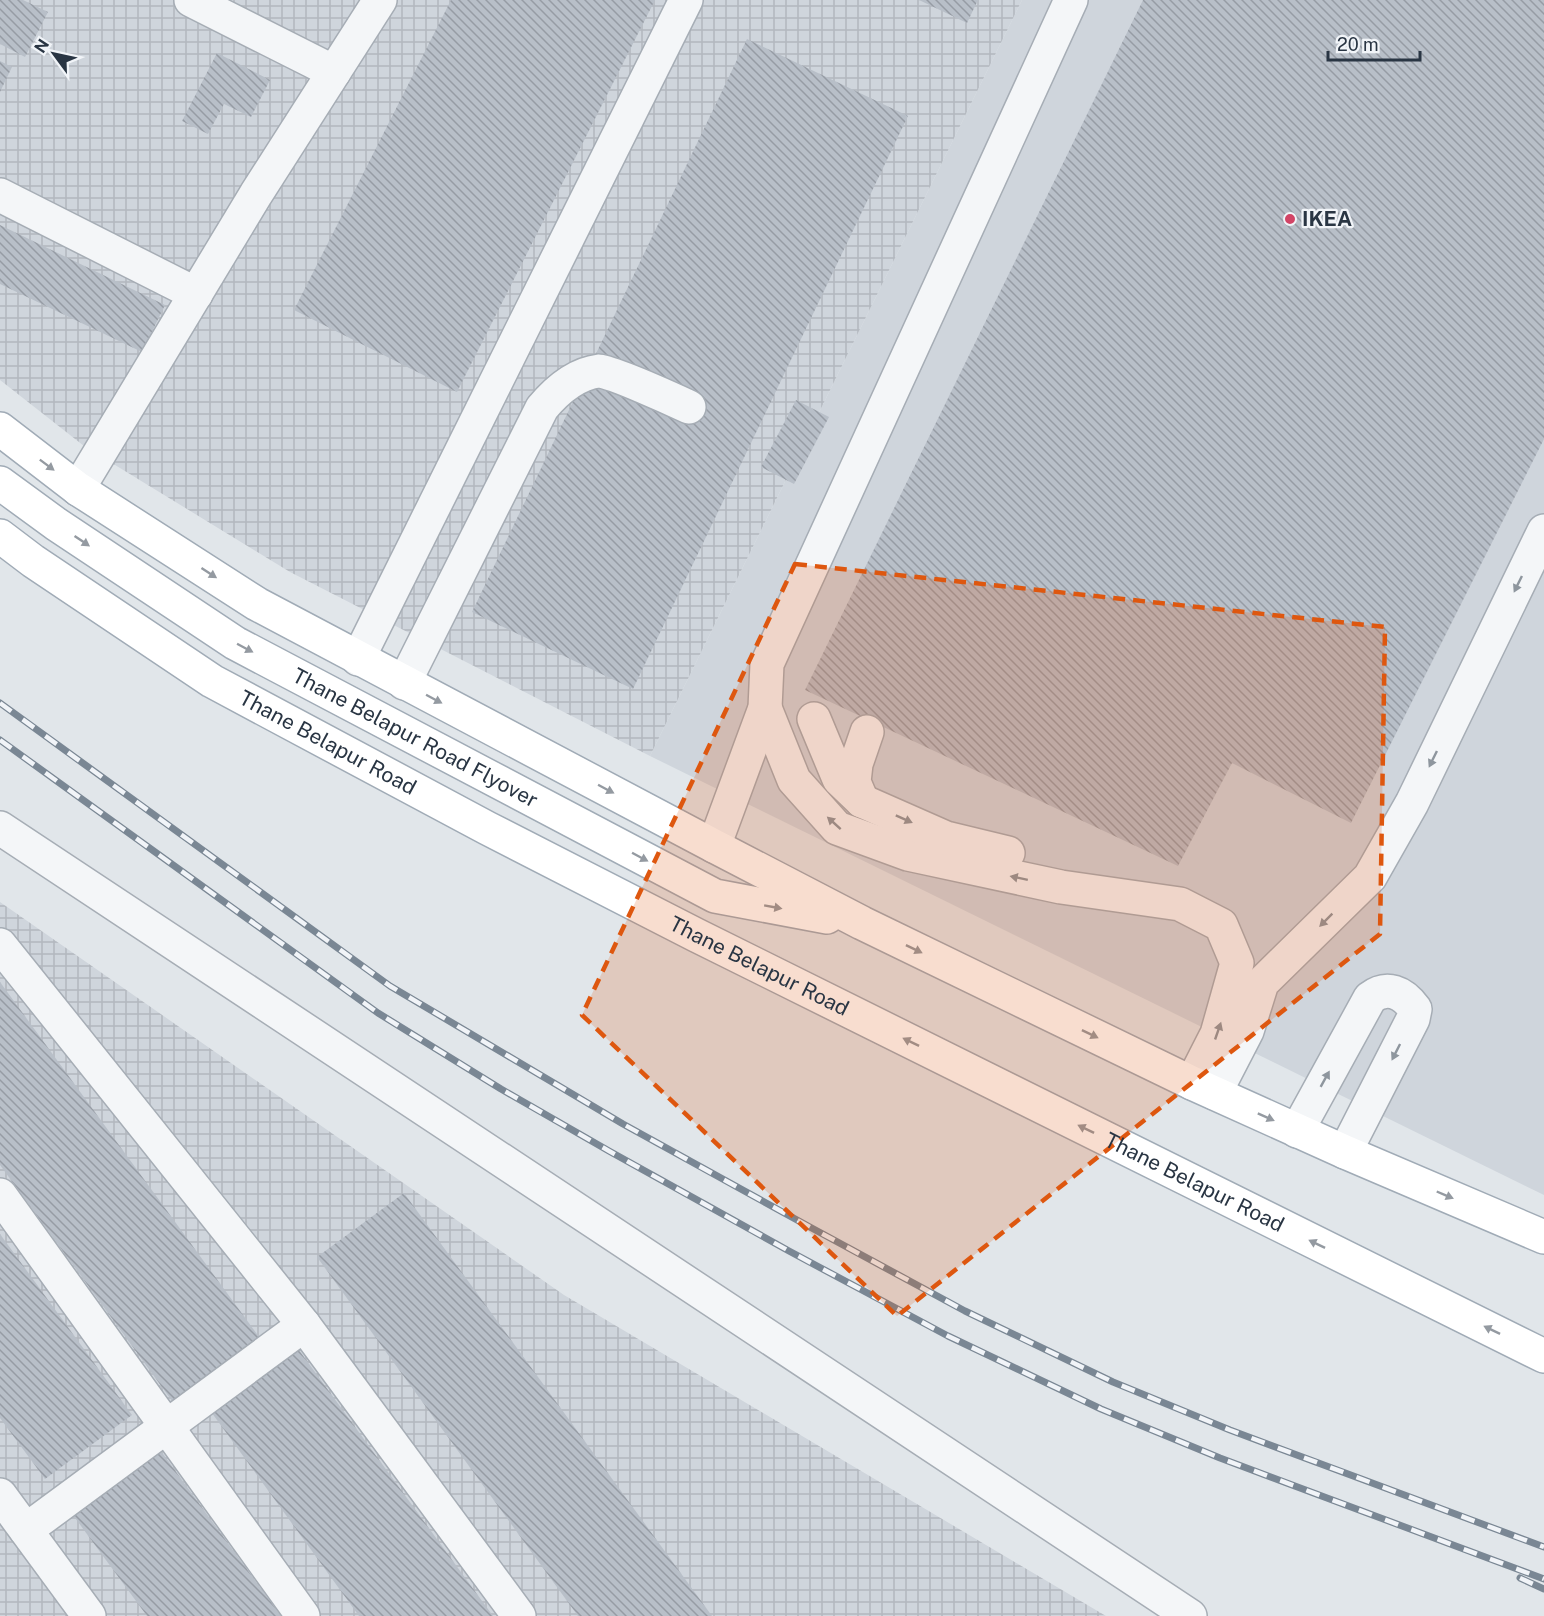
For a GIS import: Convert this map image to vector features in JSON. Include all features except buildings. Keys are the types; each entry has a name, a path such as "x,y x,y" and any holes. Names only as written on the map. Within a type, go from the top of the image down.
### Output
{"main road":[{"path":"0,429 78,489 257,604 714,846 862,923 1203,1088 1544,1237"},
{"name":"Thane Belapur Road Flyover","path":"0,483 56,524 235,642 715,896 862,923"},
{"name":"Thane Belapur Road","path":"0,536 33,561 212,681 402,783 696,935 1544,1356"}],"lane":[{"path":"191,0 334,72"},
{"path":"78,489 256,194 380,0"},
{"path":"358,659 686,0"},
{"path":"714,846 765,708 767,664 1071,0"},
{"path":"0,195 196,294"},
{"path":"404,683 542,408 556,392 579,376 602,370 689,407"},
{"path":"1203,1088 1247,1031 1262,983 1370,877 1412,803 1544,531"},
{"path":"765,708 794,780 837,828 908,854 1061,887 1180,904 1221,925 1238,963 1203,1088"},
{"path":"814,719 839,779 862,801 946,838 1049,863 1182,885 1212,900 1240,923 1256,955 1262,983"},
{"path":"862,801 854,782 856,764 867,732"},
{"path":"0,828 1190,1616"},
{"path":"0,945 304,1325 519,1616"},
{"path":"1297,1131 1370,998 1377,992 1389,990 1399,994 1409,1000 1415,1009 1413,1019 1345,1152"},
{"path":"0,1195 303,1616"},
{"path":"26,1530 304,1325"},
{"path":"0,1495 89,1616"}],"highlighted area":[{"path":"795,564 1385,627 1380,934 897,1316 582,1015"}],"shaded area":[{"path":"0,0 1022,0 650,756 290,572 84,446 0,380"},
{"path":"1022,0 1544,0 1544,1195 650,756"},
{"path":"0,902 564,1295 1106,1616 0,1616"}],"railway":[{"path":"0,703 390,986 623,1124 808,1226 965,1311 1113,1382 1230,1430 1544,1547"},
{"path":"0,740 378,1013 501,1089 789,1251 948,1336 1101,1409 1220,1458 1544,1579"},
{"path":"1520,1578 1544,1589"}],"place":[{"name":"IKEA","path":"1290,219"}]}
